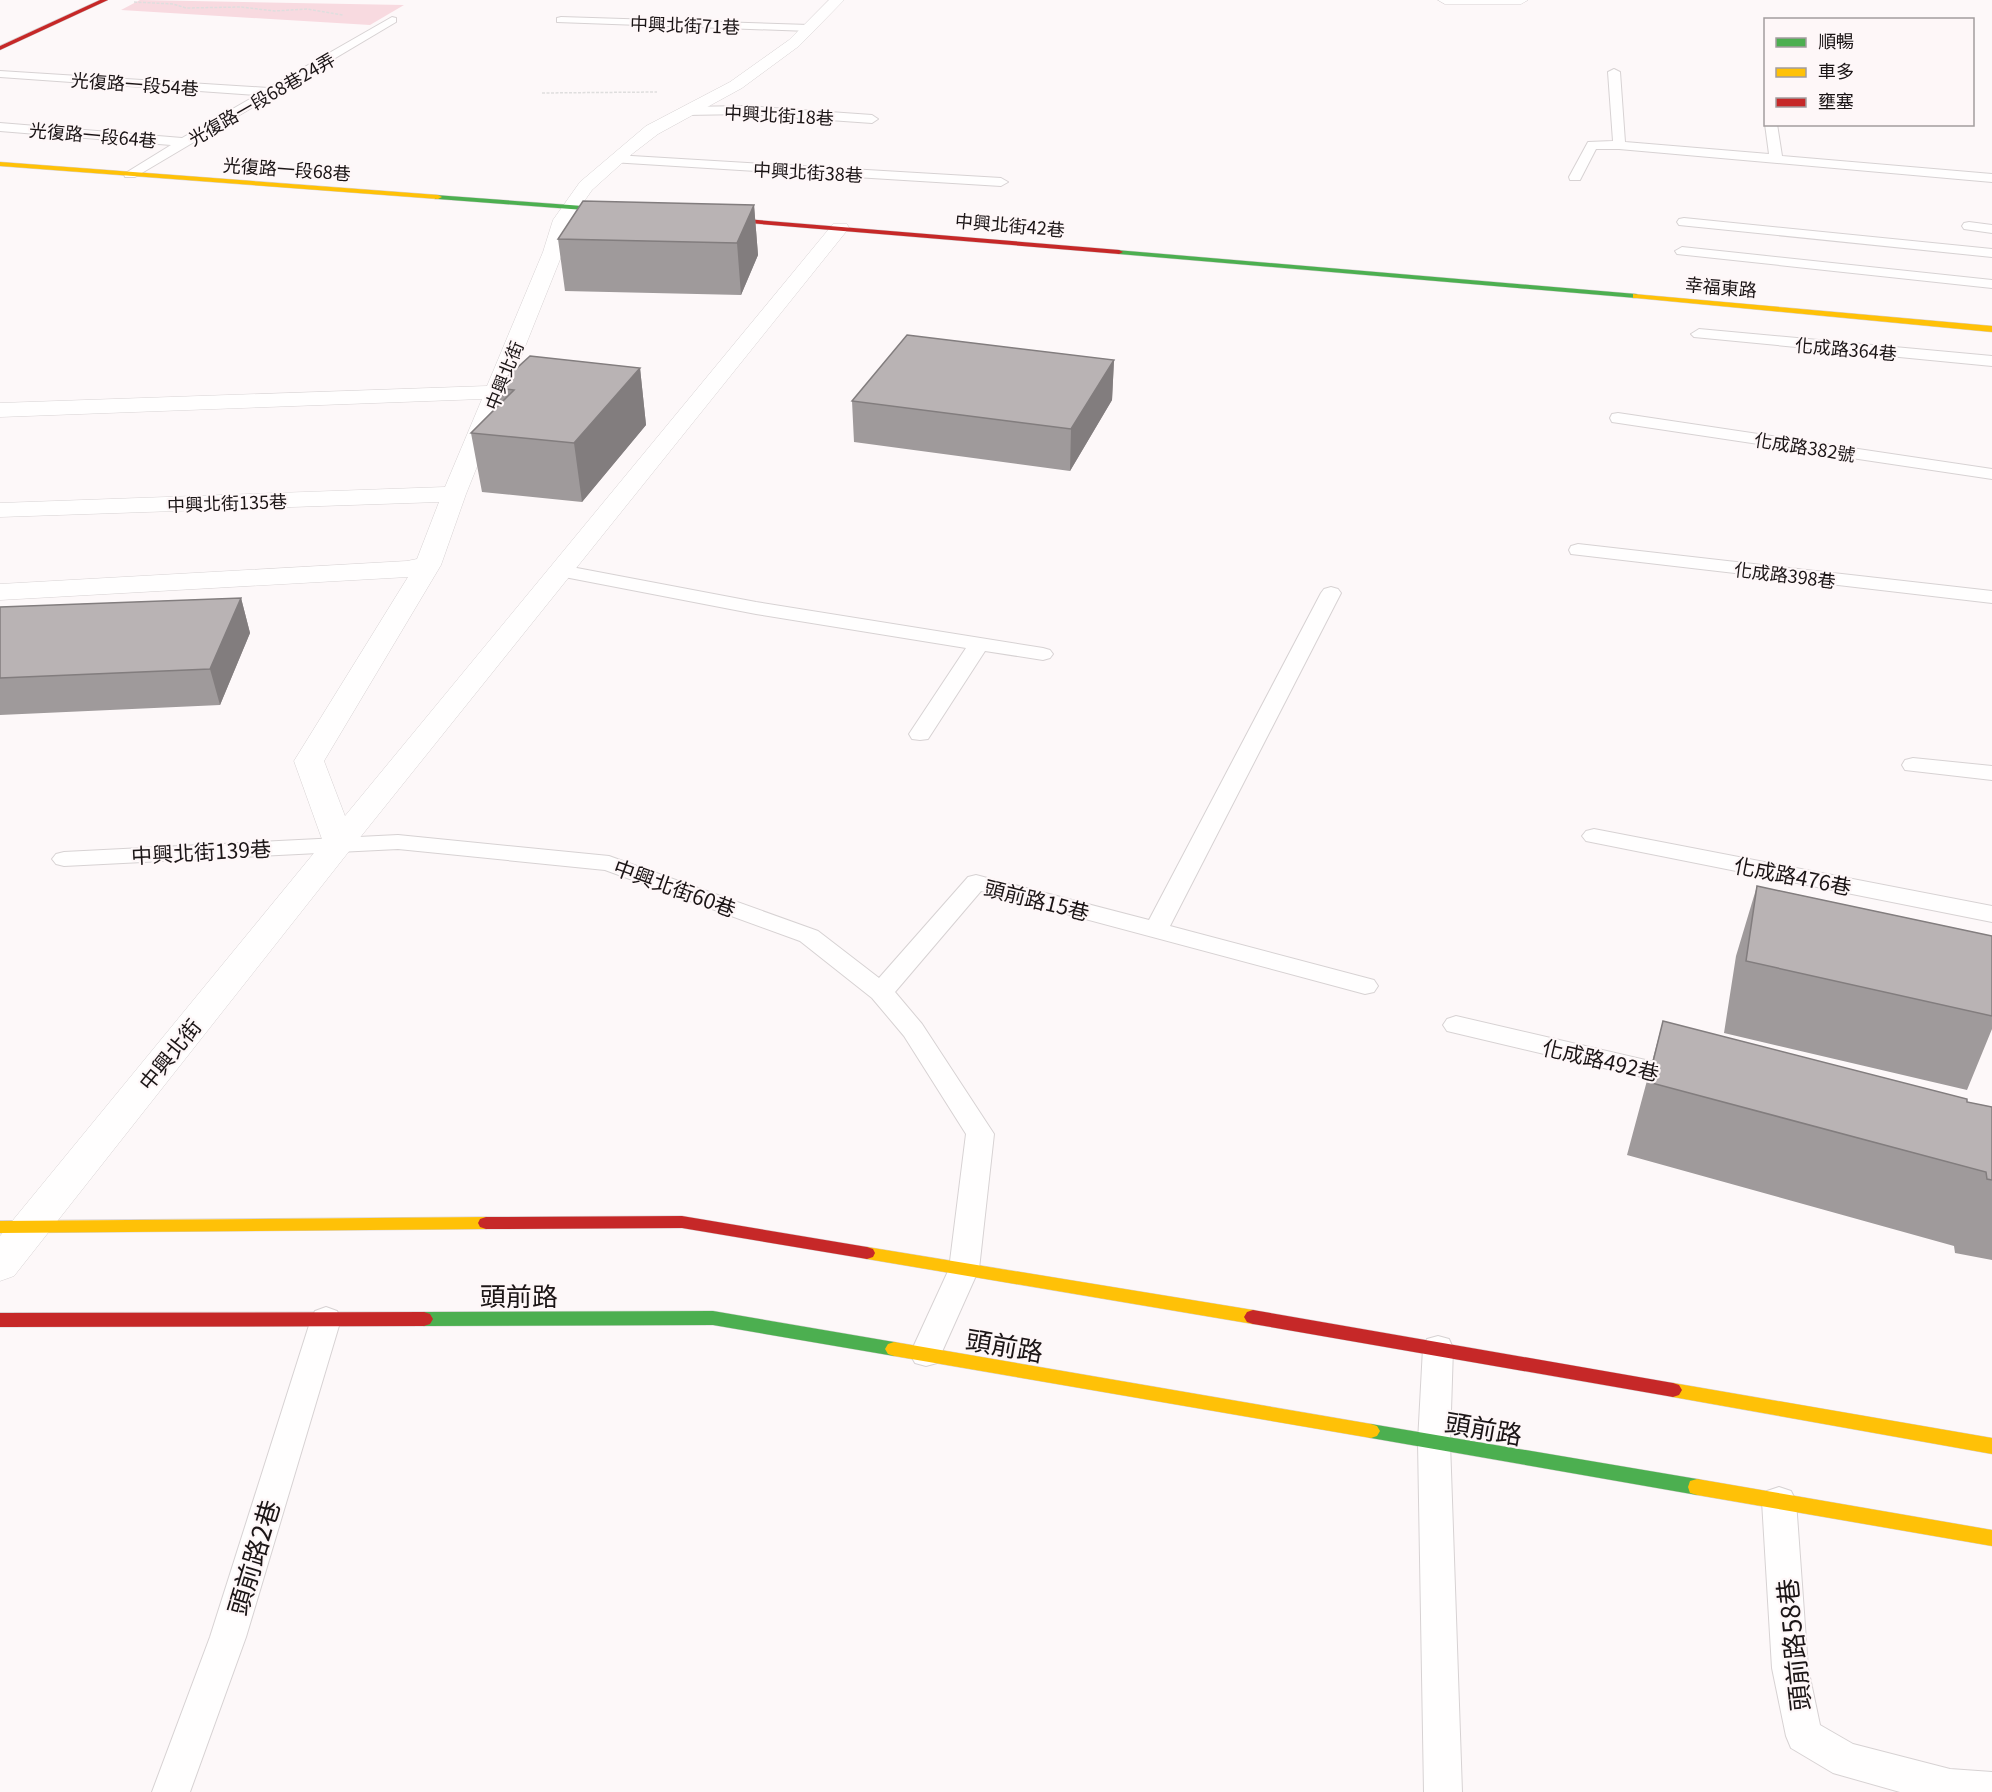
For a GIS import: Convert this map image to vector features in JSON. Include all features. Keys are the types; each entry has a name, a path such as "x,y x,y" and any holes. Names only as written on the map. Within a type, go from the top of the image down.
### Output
{"street":[{"path":"0,48 105,0"},
{"name":"中興北街","path":"339,843 309,761 428,565 454,494 553,252 562,220 586,186 615,159 652,130 736,85 794,43 837,0"},
{"path":"1445,0 1521,0"},
{"name":"光復路一段68巷","path":"0,164 571,207"},
{"path":"571,207 641,212"},
{"name":"中興北街42巷","path":"700,217 1446,279"},
{"name":"中興北街","path":"0,1265 15,1226 339,843 840,228"},
{"name":"幸福東路","path":"1446,279 1992,329"},
{"path":"0,410 496,392"},
{"name":"中興北街135巷","path":"0,510 454,494"},
{"path":"0,591 407,569 428,565"},
{"path":"15,1226 682,1222 1438,1348 1992,1446"},
{"name":"頭前路","path":"0,1320 713,1318 1992,1538"}],"lane":[{"name":"光復路一段68巷24弄","path":"130,174 392,21"},
{"name":"中興北街71巷","path":"561,21 809,28"},
{"path":"1614,72 1619,145"},
{"name":"光復路一段54巷","path":"0,74 270,92"},
{"name":"中興北街18巷","path":"686,111 745,110 872,119"},
{"path":"1771,126 1776,159"},
{"name":"光復路一段64巷","path":"0,127 186,142"},
{"path":"1575,177 1592,145 1619,145 1992,178"},
{"name":"中興北街38巷","path":"615,159 1000,182"},
{"path":"1684,222 1992,253"},
{"path":"1969,226 1992,229"},
{"path":"1682,251 1992,284"},
{"name":"化成路364巷","path":"1699,334 1992,361"},
{"name":"化成路382號","path":"1618,418 1992,474"},
{"name":"化成路398巷","path":"1578,550 1992,597"},
{"path":"561,571 756,608 1043,654"},
{"path":"1331,593 1156,930 1365,986"},
{"path":"920,734 980,644"},
{"path":"1913,765 1992,773"},
{"name":"化成路476巷","path":"1594,836 1992,914"},
{"name":"中興北街60巷","path":"339,843 398,842 609,863 809,936 881,992"},
{"name":"中興北街139巷","path":"64,859 339,843"},
{"name":"頭前路15巷","path":"881,992 976,882 1156,930"},
{"path":"881,992 913,1030 980,1134 964,1269 926,1354"},
{"name":"化成路492巷","path":"1456,1025 1701,1082"},
{"name":"頭前路2巷","path":"171,1792 228,1637 326,1319"},
{"path":"1438,1348 1434,1442 1443,1792"},
{"name":"頭前路58巷","path":"1779,1501 1790,1668 1804,1736 1846,1760 1951,1790 1992,1790"}],"path":[{"path":"127,1 173,3 186,8 241,7 276,11 307,9 340,15 362,14 392,21"},
{"path":"542,93 608,91 718,94"}],"shaded area":[{"path":"140,0 404,5 370,25 121,10"}],"building":[{"path":"583,201 754,205 737,243 558,239"},
{"path":"907,335 1114,360 1071,429 852,401"},
{"path":"530,356 640,368 574,443 471,433 514,390 495,388"},
{"path":"241,598 210,669 0,678 0,607"},
{"path":"1757,886 1992,936 1992,1016 1746,961"},
{"path":"1663,1021 1992,1107 1992,1180 1987,1179 1986,1172 1648,1082"}],"traffic: fast":[{"path":"438,197 624,211"},
{"path":"1119,252 1636,296"},
{"path":"424,1319 713,1318 894,1349"},
{"path":"1371,1431 1697,1487"}],"traffic: slow":[{"path":"0,164 438,197"},
{"path":"1636,296 1992,329"},
{"path":"0,1227 486,1223"},
{"path":"867,1253 1253,1317"},
{"path":"894,1349 1371,1431"},
{"path":"1673,1390 1992,1446"},
{"path":"1697,1487 1992,1538"}],"traffic: jam":[{"path":"0,48 105,0"},
{"path":"712,218 1119,252"},
{"path":"486,1223 682,1222 867,1253"},
{"path":"1253,1317 1673,1390"},
{"path":"0,1320 424,1319"}]}
